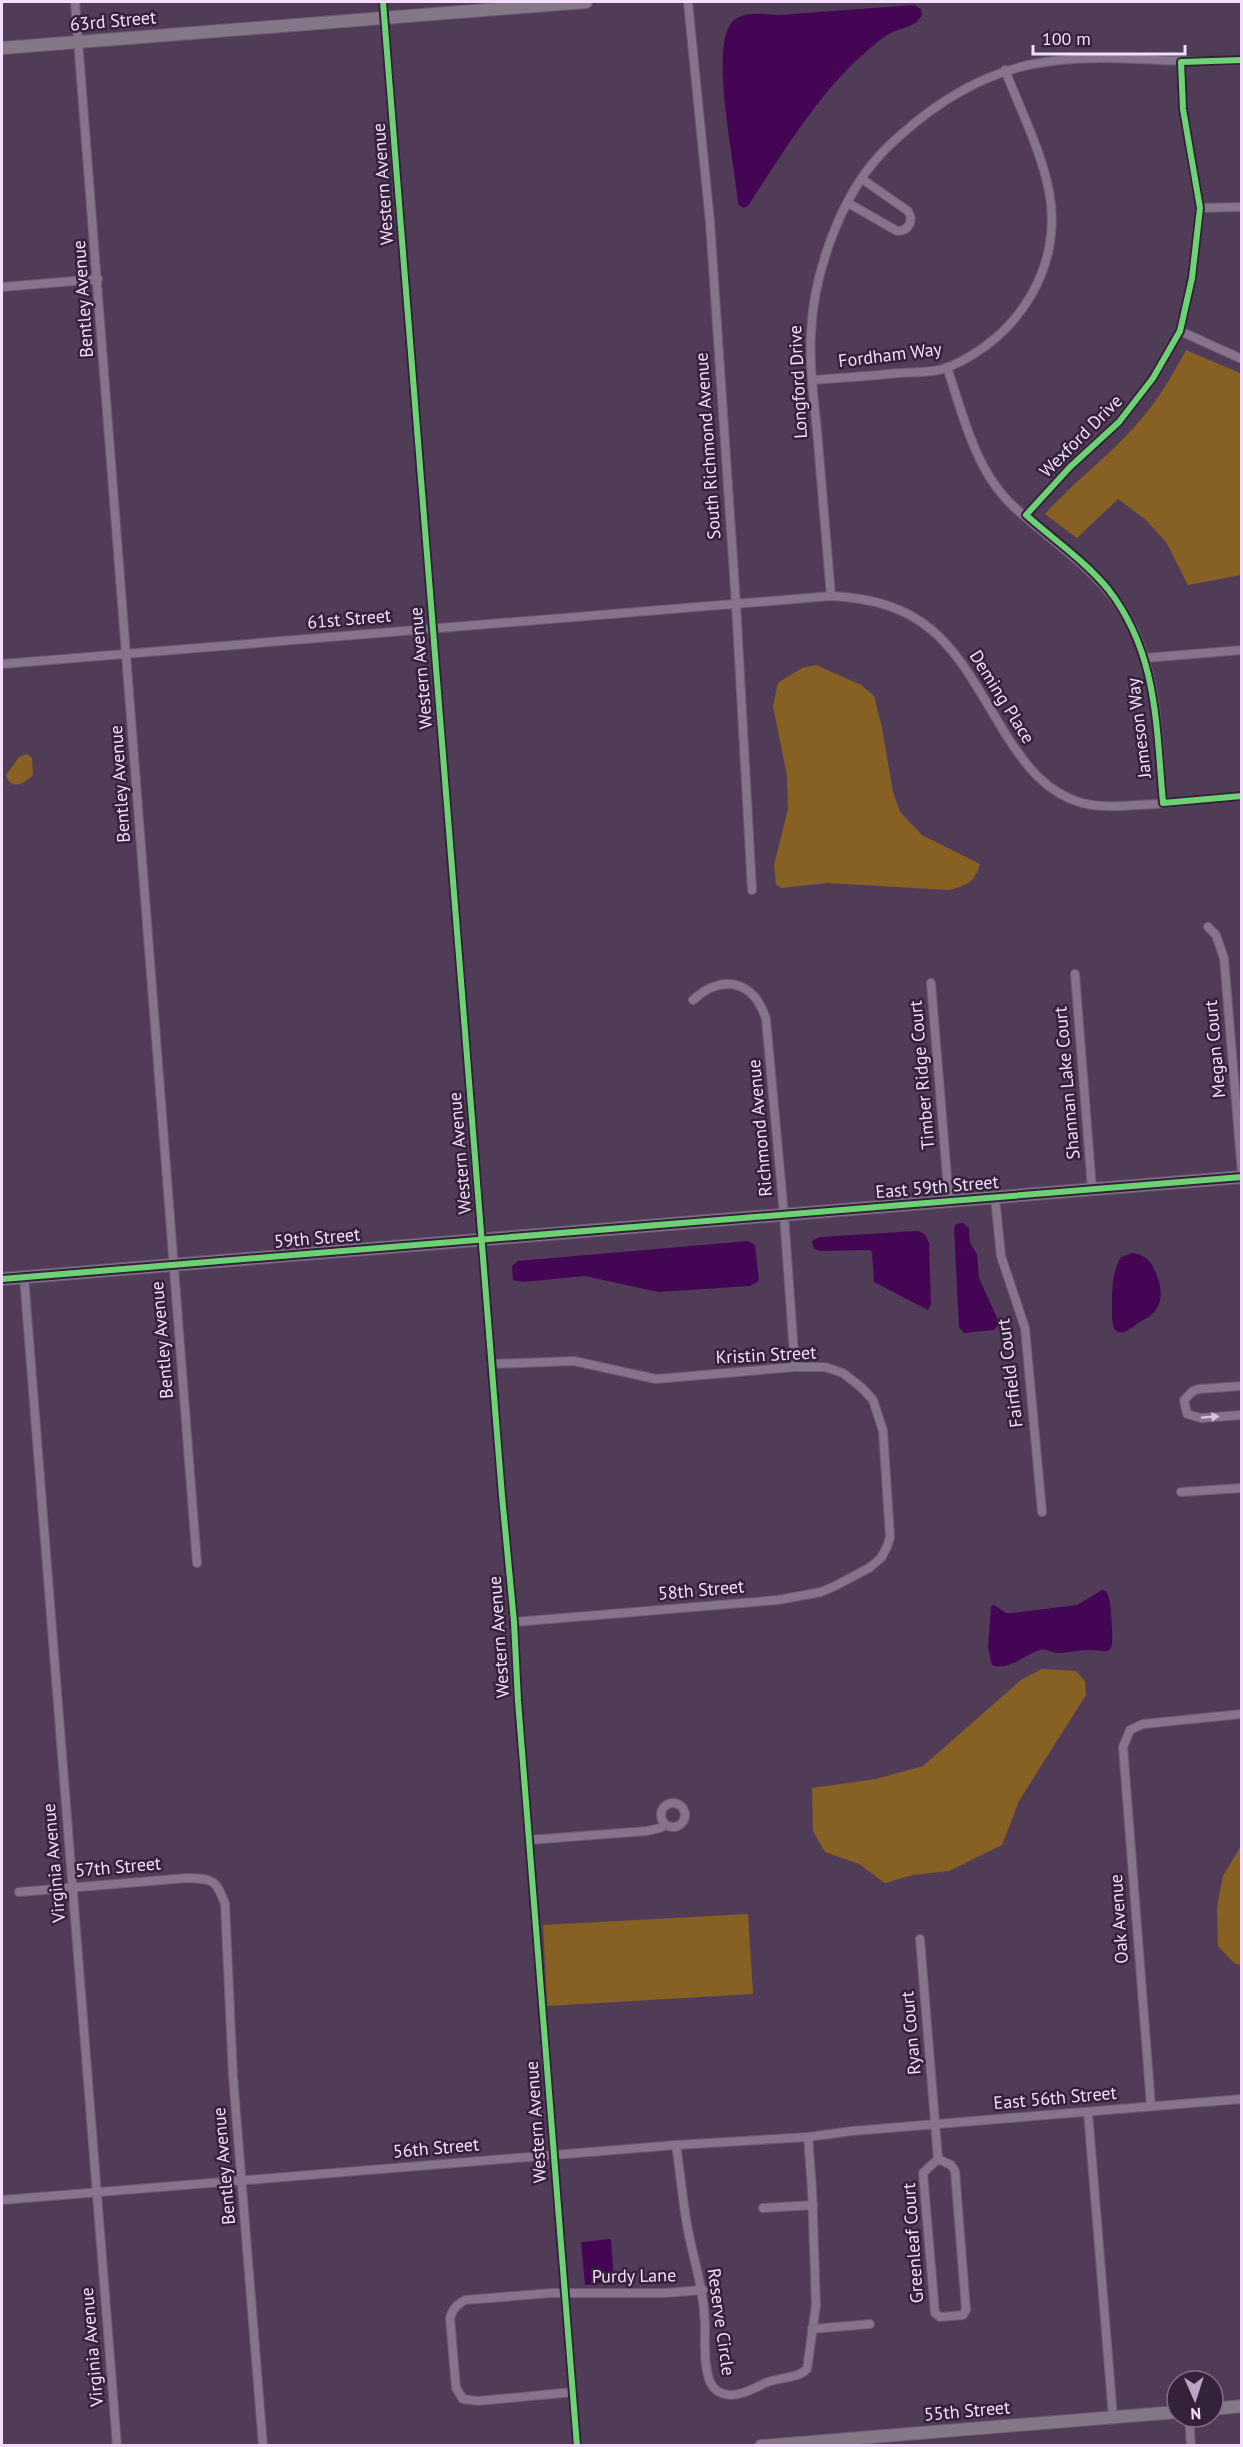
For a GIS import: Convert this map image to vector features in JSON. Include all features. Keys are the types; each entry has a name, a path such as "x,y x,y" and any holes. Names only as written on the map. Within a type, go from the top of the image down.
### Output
{"street":[{"name":"Bentley Avenue","path":"75,2 197,1563"},
{"name":"Western Avenue","path":"383,2 491,1364 514,1622 577,2445"},
{"name":"63rd Street","path":"2,48 586,2"},
{"name":"South Richmond Avenue","path":"688,2 710,222 736,604 752,890"},
{"name":"Longford Drive","path":"831,596 810,335 817,281 828,247 848,203 879,155 918,119 956,93 1005,70 1082,57 1181,63 1242,60"},
{"name":"Wexford Drive","path":"1026,515 1070,466 1119,422 1153,378 1180,331 1196,257 1200,208 1183,109 1181,63"},
{"name":"Fordham Way","path":"812,380 947,367 982,348 1015,321 1037,285 1048,253 1052,227 1049,189 1044,171 1005,70"},
{"path":"848,203 894,230 901,231 910,225 911,218 908,211 862,179"},
{"path":"1200,208 1242,207"},
{"path":"2,287 98,279"},
{"path":"1180,331 1242,358"},
{"name":"Jameson Way","path":"947,367 981,460 1001,492 1014,506 1090,570 1107,589 1128,621 1145,658 1153,688 1163,803"},
{"name":"Deming Place","path":"736,604 831,596 861,597 889,604 909,613 938,633 963,666 1023,761 1040,781 1059,793 1081,802 1097,806 1242,796"},
{"name":"61st Street","path":"2,664 736,604"},
{"path":"1145,658 1242,650"},
{"name":"Megan Court","path":"1208,927 1216,935 1224,958 1242,1175"},
{"name":"Shannan Lake Court","path":"1075,974 1092,1189"},
{"name":"Richmond Avenue","path":"693,1000 704,990 729,982 748,991 762,1005 766,1019 795,1367"},
{"name":"Timber Ridge Court","path":"931,983 949,1201"},
{"name":"East 59th Street","path":"636,1227 1242,1175"},
{"name":"Fairfield Court","path":"995,1197 1001,1256 1025,1328 1042,1512"},
{"name":"59th Street","path":"2,1279 636,1227"},
{"name":"Virginia Avenue","path":"24,1277 117,2445"},
{"name":"Kristin Street","path":"491,1364 574,1361 656,1379 795,1367 825,1367 843,1374 873,1400 883,1431 890,1537 881,1558"},
{"path":"1242,1386 1193,1391 1184,1400 1187,1414 1201,1418 1242,1415"},
{"path":"1181,1492 1242,1488"},
{"name":"58th Street","path":"514,1622 797,1598 835,1586 869,1568 881,1558"},
{"name":"Oak Avenue","path":"1151,2106 1123,1747 1130,1730 1148,1722 1242,1714"},
{"path":"529,1840 647,1831 665,1825"},
{"name":"57th Street","path":"19,1892 187,1878 212,1881 218,1885"},
{"name":"Bentley Avenue","path":"218,1885 225,1904 233,2065 263,2445"},
{"name":"Ryan Court","path":"920,1939 936,2125"},
{"name":"East 56th Street","path":"872,2129 1242,2099"},
{"path":"1088,2112 1113,2417"},
{"path":"936,2125 938,2159"},
{"name":"56th Street","path":"2,2200 676,2145 808,2138 872,2129"},
{"name":"Reserve Circle","path":"676,2145 690,2242 703,2290 707,2367 710,2382 722,2393 738,2394 775,2379 802,2374 809,2363 816,2305 808,2138"},
{"name":"Greenleaf Court","path":"938,2159 951,2165 955,2171 966,2310 963,2315 940,2318 934,2313 923,2174 938,2159"},
{"path":"763,2208 813,2205"},
{"name":"Purdy Lane","path":"573,2392 478,2401 463,2398 456,2388 450,2318 457,2305 465,2300 552,2293 566,2295 703,2290"},
{"path":"812,2329 870,2324"},
{"path":"1225,2408 1242,2406"},
{"name":"55th Street","path":"760,2445 885,2440 1165,2413"},
{"path":"1190,2429 1191,2445"}],"shaded area":[{"path":"914,5 921,9 920,19 883,38 841,76 798,130 748,206 743,208 738,204 723,80 726,34 733,21 742,16 754,14 778,15"},
{"path":"1186,350 1242,374 1241,575 1188,585 1166,542 1146,520 1118,499 1077,538 1045,514 1143,417 1159,396"},
{"path":"816,665 861,685 874,696 893,792 900,812 922,835 980,864 976,875 969,882 949,890 827,883 781,888 776,884 774,865 788,809 787,776 773,706 778,683 802,668"},
{"path":"27,754 32,758 33,775 22,783 11,783 6,775 19,757"},
{"path":"963,1223 969,1228 970,1243 977,1254 979,1278 998,1320 999,1324 994,1330 964,1333 959,1327 954,1228 956,1224"},
{"path":"916,1231 925,1234 929,1243 931,1304 928,1310 874,1282 870,1250 820,1251 814,1249 812,1241 820,1237"},
{"path":"748,1241 755,1245 759,1281 750,1286 658,1292 585,1276 522,1282 513,1280 512,1266 518,1261"},
{"path":"1133,1253 1145,1257 1152,1265 1160,1285 1159,1304 1153,1314 1127,1331 1118,1332 1112,1320 1114,1277 1121,1257"},
{"path":"1102,1590 1108,1595 1111,1609 1111,1649 1058,1653 1042,1650 1004,1666 992,1665 988,1648 991,1606 994,1605 1006,1613 1011,1613 1077,1605"},
{"path":"1042,1669 1076,1671 1085,1681 1086,1695 1019,1801 1002,1845 949,1871 913,1875 885,1883 859,1864 825,1852 813,1831 812,1788 876,1779 923,1766 1021,1680"},
{"path":"1241,1846 1241,1965 1234,1963 1218,1946 1217,1907 1223,1876"},
{"path":"748,1914 753,1994 547,2006 543,1925"},
{"path":"611,2239 614,2282 585,2285 581,2242"}],"cycle path":[{"path":"383,2 502,1496 514,1622 518,1701 577,2446"},
{"path":"1242,60 1181,62 1183,109 1200,208 1192,278 1180,331 1153,378 1119,422 1070,467 1026,515 1079,560 1108,589 1137,639 1152,691 1163,803 1242,796"},
{"path":"2,1279 1242,1177"}]}
